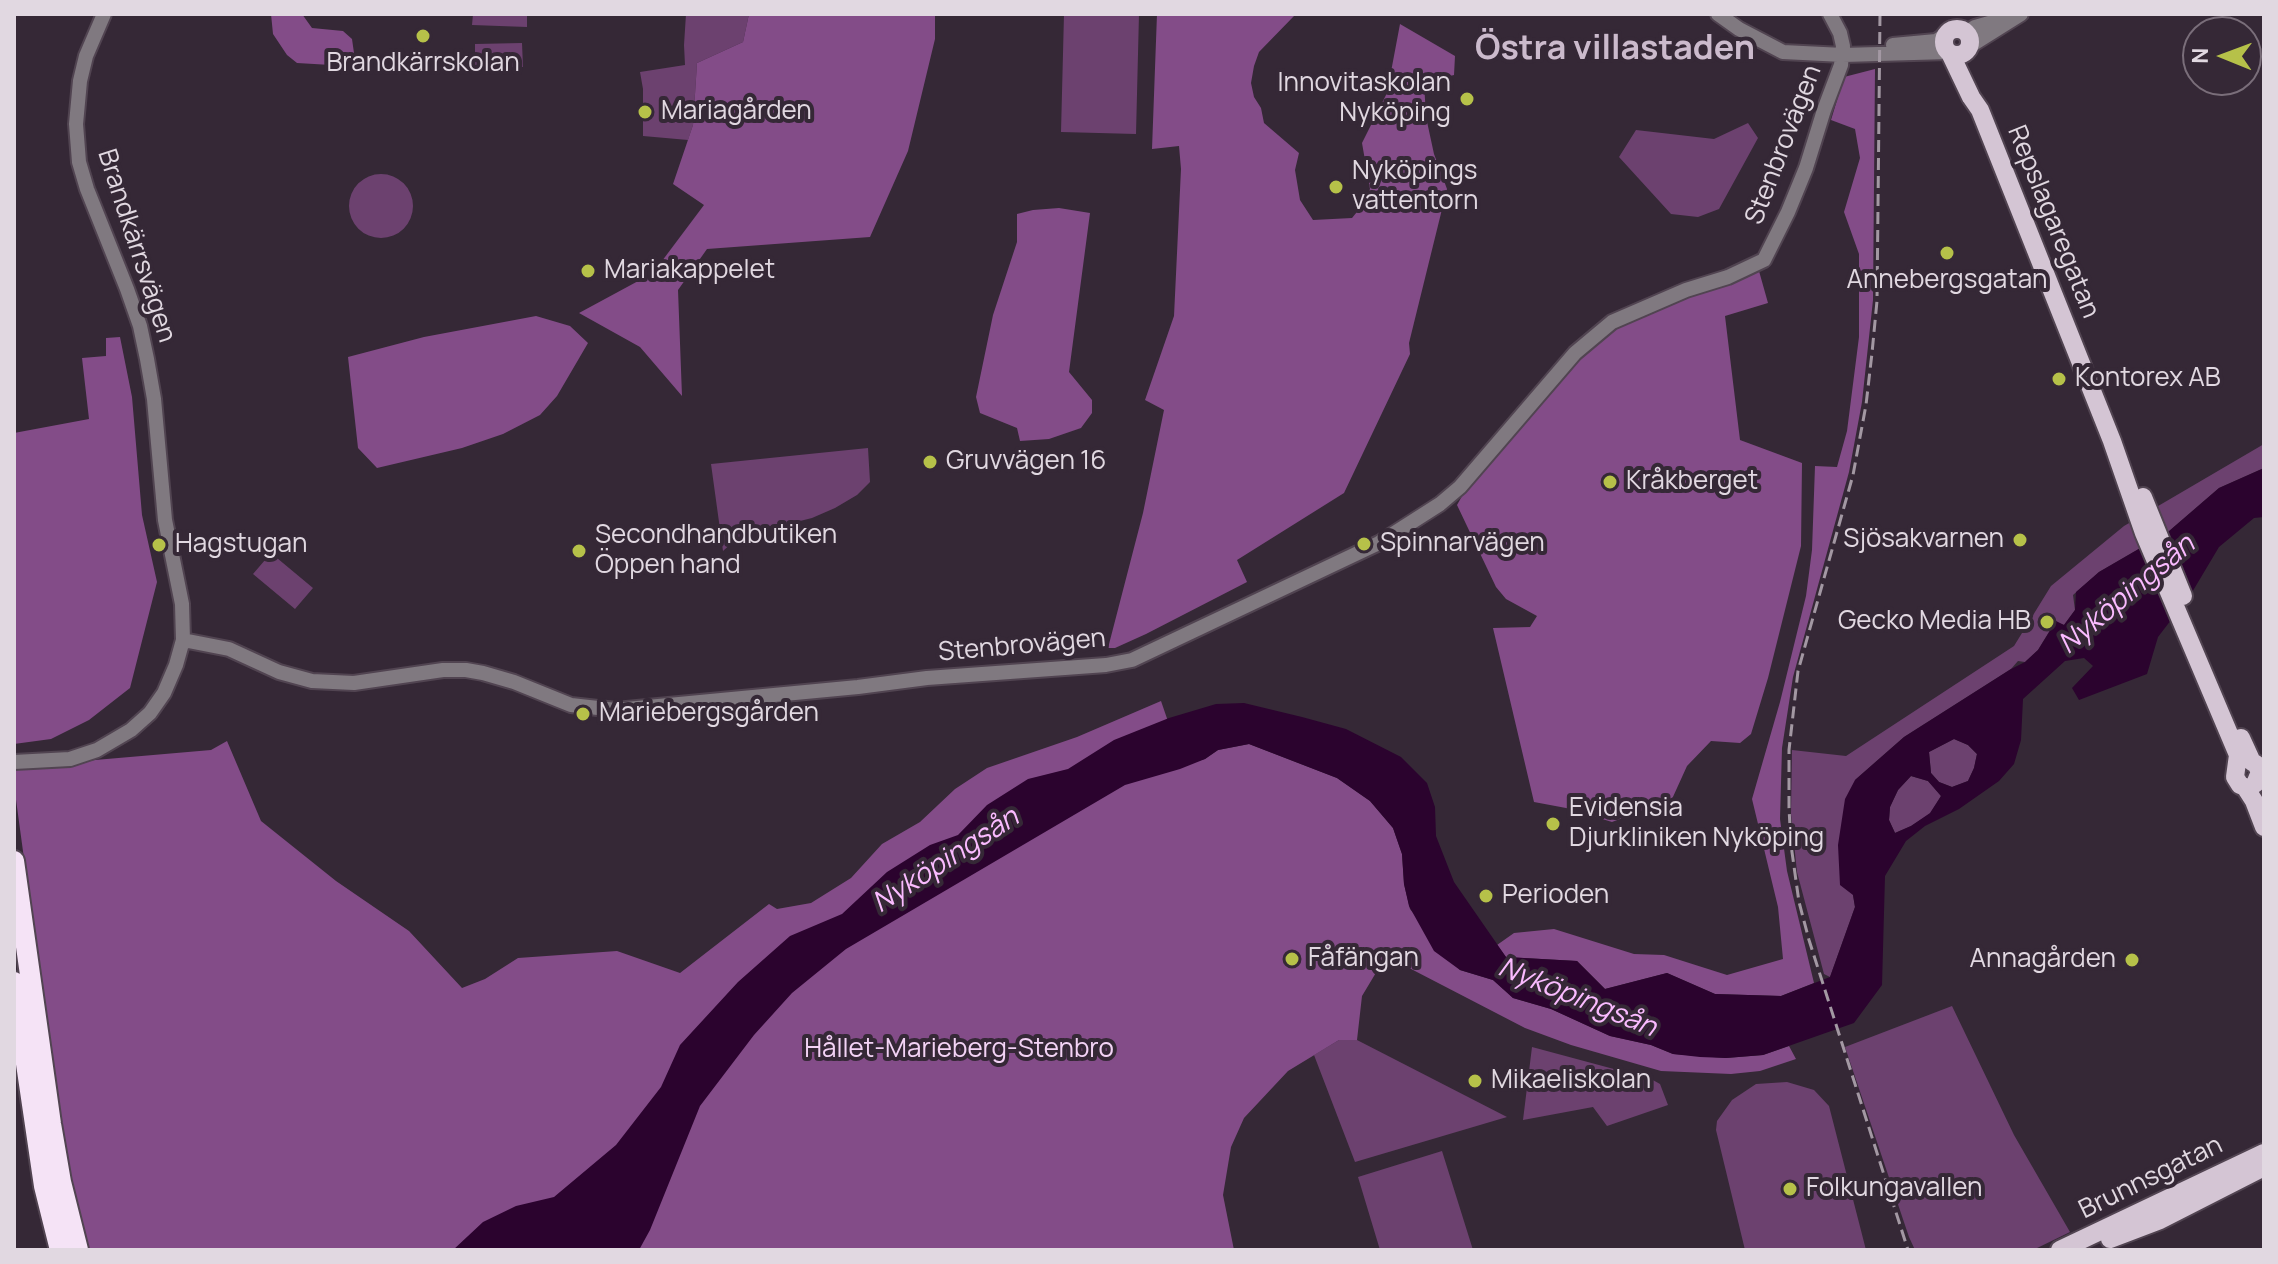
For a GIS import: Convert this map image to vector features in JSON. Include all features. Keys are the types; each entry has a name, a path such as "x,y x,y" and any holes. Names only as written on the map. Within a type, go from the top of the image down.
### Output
{"highway":[{"path":"14,861 51,1124 78,1250"},
{"path":"14,982 36,1141 60,1250"}],"main road":[{"path":"1949,14 1958,39"},
{"name":"Repslagaregatan","path":"1958,39 1971,97 1980,110 2078,354 2119,438 2150,530 2245,764 2256,764 2260,772 2260,776 2250,785"},
{"path":"2250,785 2264,804"},
{"path":"2250,785 2264,827"},
{"name":"Brunnsgatan","path":"2060,1250 2264,1153"},
{"name":"Brunnsgatan","path":"2085,1250 2160,1220 2264,1167"}],"street":[{"name":"Brandkärrsvägen","path":"104,14 86,56 80,81 76,124 79,162 140,326 154,399 165,520 182,604 183,640"},
{"path":"1718,14 1773,47 1783,45 1843,50 1958,39 1975,27 2020,14"},
{"path":"1830,14 1840,33 1843,50"},
{"name":"Stenbrovägen","path":"183,640 229,649 279,672 312,681 354,683 443,670 466,670 514,682 571,705 616,710 927,678 1106,665 1132,660 1379,543 1440,504 1460,487 1575,353 1612,322 1764,260 1806,168 1843,50"},
{"path":"14,762 70,759 117,740 131,730 150,713 169,684 183,640"}],"shaded area":[{"path":"473,14 527,14 527,27 472,25"},
{"path":"686,14 749,14 743,42 697,63 693,125 688,140 643,136 640,72 685,65"},
{"path":"1064,14 1139,14 1136,134 1061,132"},
{"path":"522,43 523,67 475,68 475,44"},
{"path":"1748,123 1758,138 1719,209 1698,217 1671,214 1619,157 1636,130 1714,139"},
{"path":"381,174 399,180 407,188 413,206 407,224 399,232 381,238 363,232 355,224 349,206 355,188 363,180"},
{"path":"2264,444 2264,468 2219,488 2168,532 2099,572 2073,595 2075,610 2064,625 2055,622 2038,650 2025,662 2018,661 2011,669 1904,737 1855,780 1855,907 1830,977 1824,974 1797,872 1791,814 1792,750 1846,756 2014,646 2051,586 2124,526"},
{"path":"868,448 870,482 857,495 812,518 749,532 723,551 711,464"},
{"path":"271,553 313,588 295,609 253,574"},
{"path":"1954,739 1968,745 1977,754 1968,781 1952,787 1939,782 1931,773 1929,752"},
{"path":"1911,776 1928,781 1941,796 1930,814 1895,833 1889,820 1890,807 1898,790"},
{"path":"1952,1006 2014,1135 2070,1232 2033,1250 1915,1250 1845,1047"},
{"path":"1339,1040 1357,1040 1507,1117 1355,1162 1314,1055"},
{"path":"1532,1047 1651,1079 1660,1084 1668,1105 1607,1126 1593,1107 1523,1120"},
{"name":"Folkungavallen","path":"1787,1082 1814,1090 1829,1106 1866,1250 1745,1250 1716,1130 1717,1121 1732,1100 1756,1084"},
{"path":"1442,1151 1473,1250 1380,1250 1358,1177"}],"green space":[{"path":"271,14 302,14 312,28 343,31 352,39 354,53 331,65 297,63 287,55 273,34"},
{"path":"749,14 935,14 935,39 908,151 870,237 707,249 678,290 682,396 640,347 579,313 653,273 704,205 673,184 693,125 697,63 743,42"},
{"path":"1157,14 1299,14 1259,52 1251,83 1264,123 1299,153 1295,170 1300,200 1313,220 1352,218 1370,189 1362,143 1387,93 1400,24 1455,56 1454,75 1424,82 1426,117 1434,154 1447,189 1409,343 1410,354 1344,493 1237,560 1247,582 1146,634 1115,648 1108,648 1143,513 1164,410 1145,400 1174,316 1181,169 1179,146 1152,149"},
{"path":"1875,69 1873,300 1862,402 1849,472 1793,677 1782,748 1780,819 1787,871 1814,983 1781,996 1715,994 1667,973 1605,989 1577,961 1506,957 1497,945 1514,933 1554,929 1634,954 1664,955 1727,975 1783,959 1778,907 1752,799 1806,596 1812,550 1815,466 1837,467 1847,431 1859,337 1859,254 1844,212 1860,158 1855,129 1831,120 1844,77"},
{"path":"1059,208 1090,213 1069,372 1092,400 1092,413 1081,428 1049,439 1020,441 1017,428 980,413 976,397 993,315 1017,242 1017,214"},
{"path":"1759,271 1768,303 1725,316 1740,440 1802,463 1801,546 1751,734 1740,743 1711,741 1687,766 1672,799 1612,822 1534,802 1493,628 1530,627 1537,616 1506,599 1496,587 1457,505 1466,489 1582,354 1615,329 1691,295"},
{"path":"536,316 570,326 588,343 557,396 540,415 503,434 462,448 377,468 358,448 348,357 424,337"},
{"path":"120,337 132,397 142,515 157,582 130,688 89,720 51,739 14,744 14,433 89,419 82,358 106,356 106,338"},
{"name":"Hållet-Marieberg-Stenbro","path":"1161,701 1183,765 1205,759 1218,750 1249,744 1337,778 1370,801 1393,828 1402,854 1410,909 1460,970 1493,980 1513,998 1551,1009 1610,1036 1651,1045 1673,1054 1726,1058 1763,1055 1789,1046 1796,1059 1760,1071 1731,1074 1661,1071 1525,1028 1386,956 1362,996 1357,1040 1339,1040 1288,1071 1244,1118 1231,1147 1223,1195 1234,1250 83,1250 70,1197 14,767 211,750 227,741 261,821 336,881 409,931 462,988 485,979 518,958 617,951 680,973 769,904 777,909 811,903 851,878 882,844 920,822 955,789 987,768 1077,737"}],"water":[{"name":"Nyköpingsån","path":"2264,468 2264,517 2254,518 2219,547 2191,594 2158,637 2147,674 2079,700 2072,688 2093,666 2084,658 2065,661 2023,699 2021,740 2014,764 1999,781 1906,841 1885,876 1882,985 1854,1023 1763,1055 1700,1057 1673,1054 1651,1045 1610,1036 1551,1009 1513,998 1493,980 1460,970 1434,951 1409,906 1402,854 1393,828 1370,801 1337,778 1249,744 1218,750 1180,769 1125,785 846,949 792,993 754,1035 700,1106 639,1250 453,1250 483,1222 516,1206 554,1197 616,1145 661,1087 680,1045 738,982 790,936 842,914 887,872 930,845 958,835 987,805 1028,779 1068,769 1114,740 1169,718 1216,704 1244,703 1346,729 1401,757 1427,783 1435,807 1436,836 1454,882 1506,957 1577,961 1605,989 1667,973 1715,994 1781,996 1830,977 1855,907 1853,895 1840,885 1838,845 1845,799 1855,780 1904,737 2025,662 2038,650 2056,621 2064,625 2075,610 2076,592 2099,572 2168,532 2219,488","holes":["1954,739 1968,745 1977,754 1968,781 1952,787 1939,782 1931,773 1929,752","1911,776 1928,781 1941,796 1930,813 1895,833 1889,820 1890,807 1898,790"]}],"railway":[{"path":"1880,14 1877,301 1872,353 1853,475 1798,671 1789,750 1789,808 1799,902 1809,940 1908,1250"}],"place":[{"name":"Brandkärrskolan","path":"423,36"},
{"name":"Innovitaskolan Nyköping","path":"1467,99"},
{"name":"Mariagården","path":"645,112"},
{"name":"Nyköpings vattentorn","path":"1336,187"},
{"name":"Annebergsgatan","path":"1947,253"},
{"name":"Mariakappelet","path":"588,271"},
{"name":"Kontorex AB","path":"2059,379"},
{"name":"Gruvvägen 16","path":"930,462"},
{"name":"Kråkberget","path":"1610,482"},
{"name":"Sjösakvarnen","path":"2020,540"},
{"name":"Spinnarvägen","path":"1364,544"},
{"name":"Hagstugan","path":"159,545"},
{"name":"Secondhandbutiken Öppen hand","path":"579,551"},
{"name":"Gecko Media HB","path":"2047,622"},
{"name":"Mariebergsgården","path":"583,714"},
{"name":"Evidensia Djurkliniken Nyköping","path":"1553,824"},
{"name":"Perioden","path":"1486,896"},
{"name":"Fåfängan","path":"1292,959"},
{"name":"Annagården","path":"2132,960"},
{"name":"Mikaeliskolan","path":"1475,1081"},
{"name":"Folkungavallen","path":"1790,1189"}],"district":[{"name":"Östra villastaden","path":"1615,49"}]}
